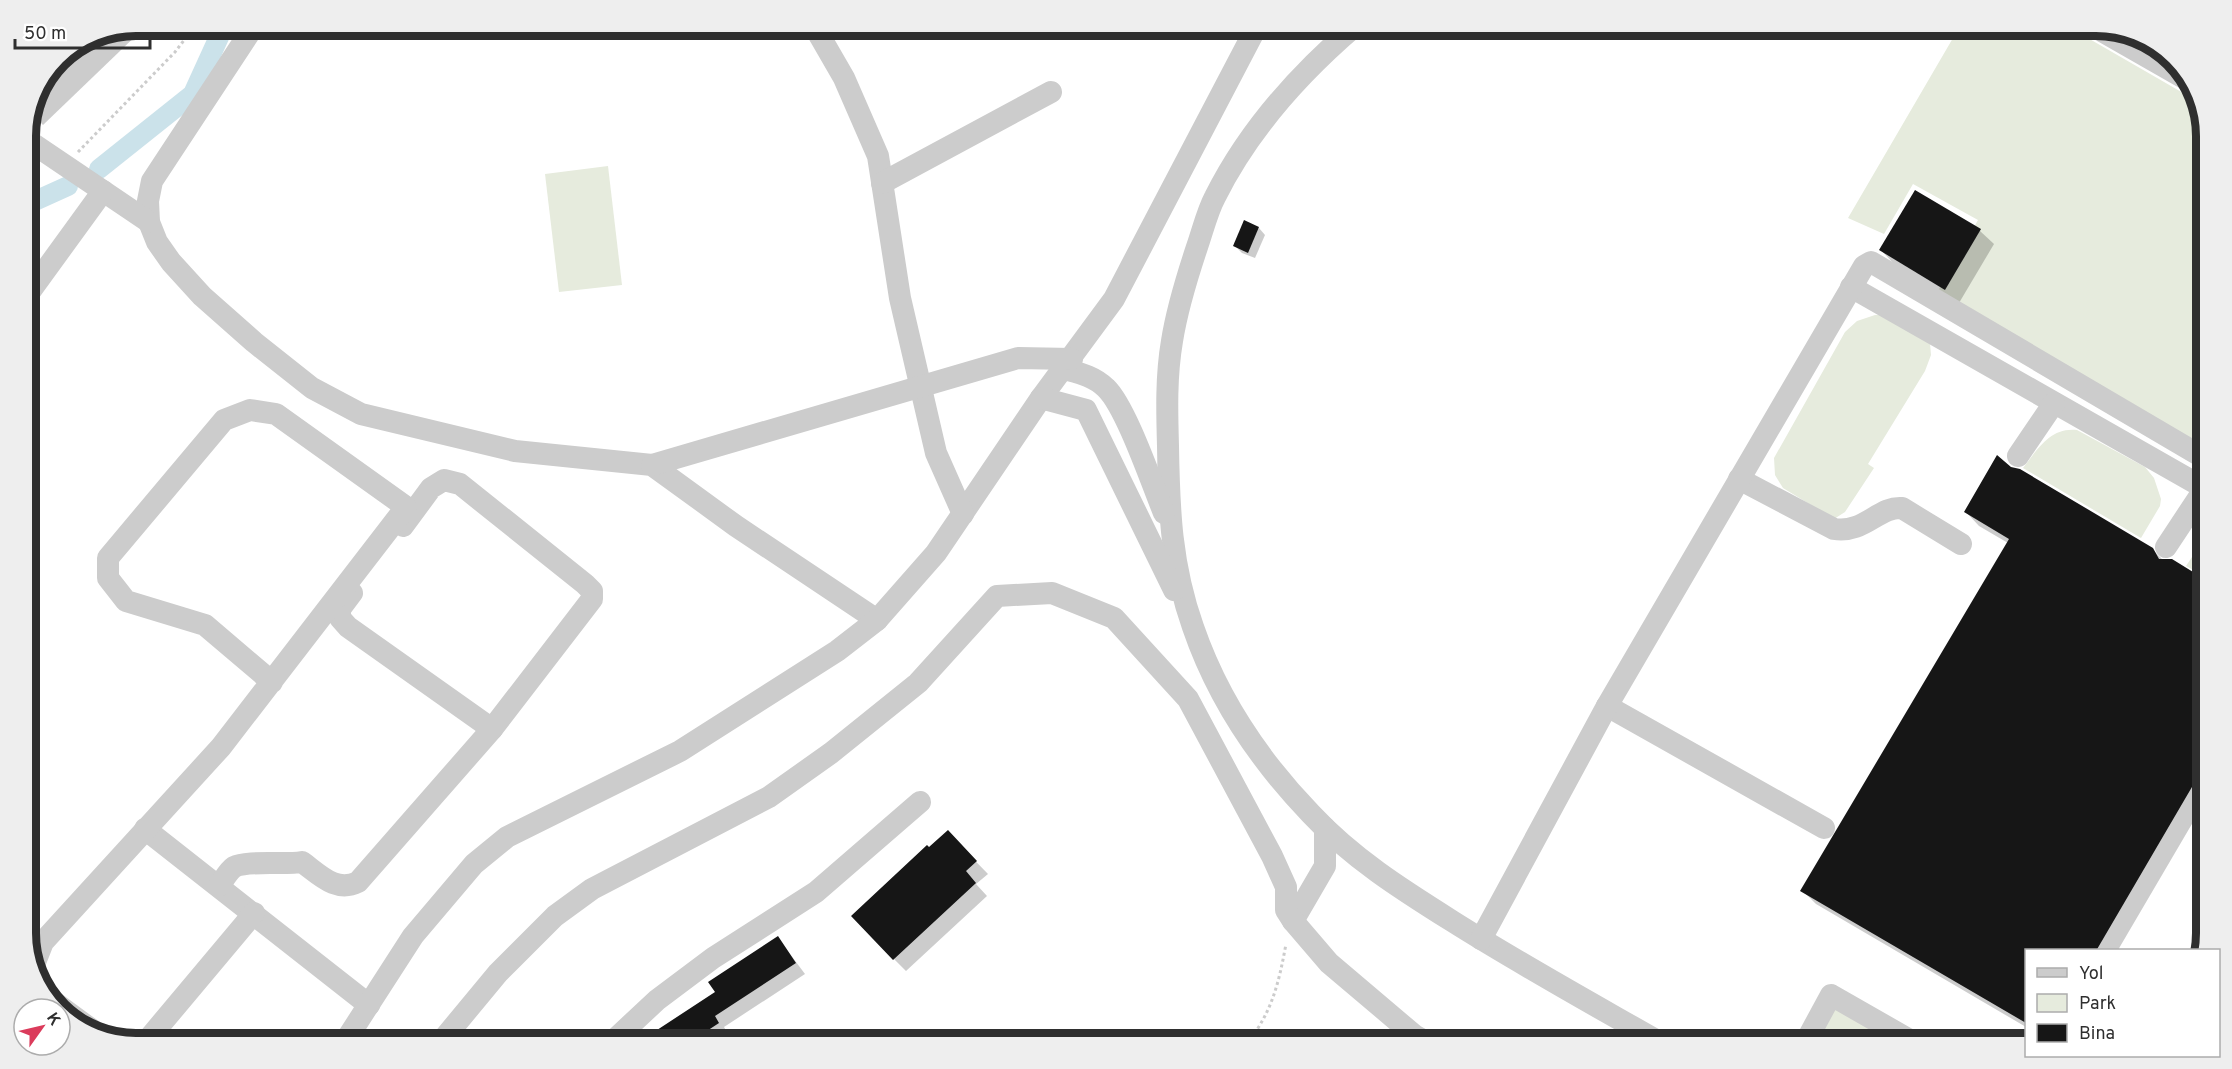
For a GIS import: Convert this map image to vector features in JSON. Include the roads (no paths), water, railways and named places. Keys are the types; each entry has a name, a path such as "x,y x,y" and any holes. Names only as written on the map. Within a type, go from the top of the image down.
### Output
{"street":[{"path":"247,36 152,181 148,201 149,222 157,242 171,262 202,296 254,342 312,388 362,414 515,451 652,465 1018,358 1068,364 1107,388 1125,419 1169,525 1193,627"},
{"path":"820,36 844,78 878,156 900,298 936,453 963,514"},
{"path":"352,1033 413,936 474,864 507,837 680,751 837,651 876,620 936,554 1041,398 1114,299 1139,256 1251,36"},
{"path":"1169,525 1167,383 1172,340 1191,266 1214,199 1256,132 1306,72 1344,36"},
{"path":"2112,38 2172,71"},
{"path":"882,183 1051,92"},
{"path":"36,150 65,166 149,222"},
{"path":"36,283 103,191"},
{"path":"1481,939 1607,706 1864,266 1871,262 2196,453"},
{"path":"1851,287 2196,482"},
{"path":"1041,398 1086,410 1193,627 1214,677 1243,729 1277,776 1325,828 1388,881 1481,939 1642,1033"},
{"path":"2018,456 2054,403"},
{"path":"38,954 43,942 221,747 272,682 406,507 276,414 250,410 224,420 108,558 108,578 126,601 205,625 272,682"},
{"path":"652,465 736,526 876,620"},
{"path":"1739,479 1834,529 1846,531 1860,527 1896,508 1902,508 1961,544"},
{"path":"219,886 234,867 256,863 280,865 302,862 335,886 349,886 358,882 492,729 592,599 592,591 460,484 444,480 431,488 340,609 340,618 348,627 492,729"},
{"path":"2166,547 2196,503"},
{"path":"449,1033 498,973 555,916 592,889 769,797 831,753 918,683 997,596 1052,593 1114,618 1188,699 1272,856 1286,887 1286,910 1293,921 1329,963 1412,1033"},
{"path":"1607,706 1824,828"},
{"path":"622,1033 657,1000 713,958 816,891 920,802"},
{"path":"145,828 369,1005"},
{"path":"1293,921 1325,866 1325,828"},
{"path":"154,1033 254,913"},
{"path":"1811,1033 1831,995 1895,1033"}],"waterway":[{"path":"99,169 193,94 219,36"},
{"path":"36,200 68,186"}]}
